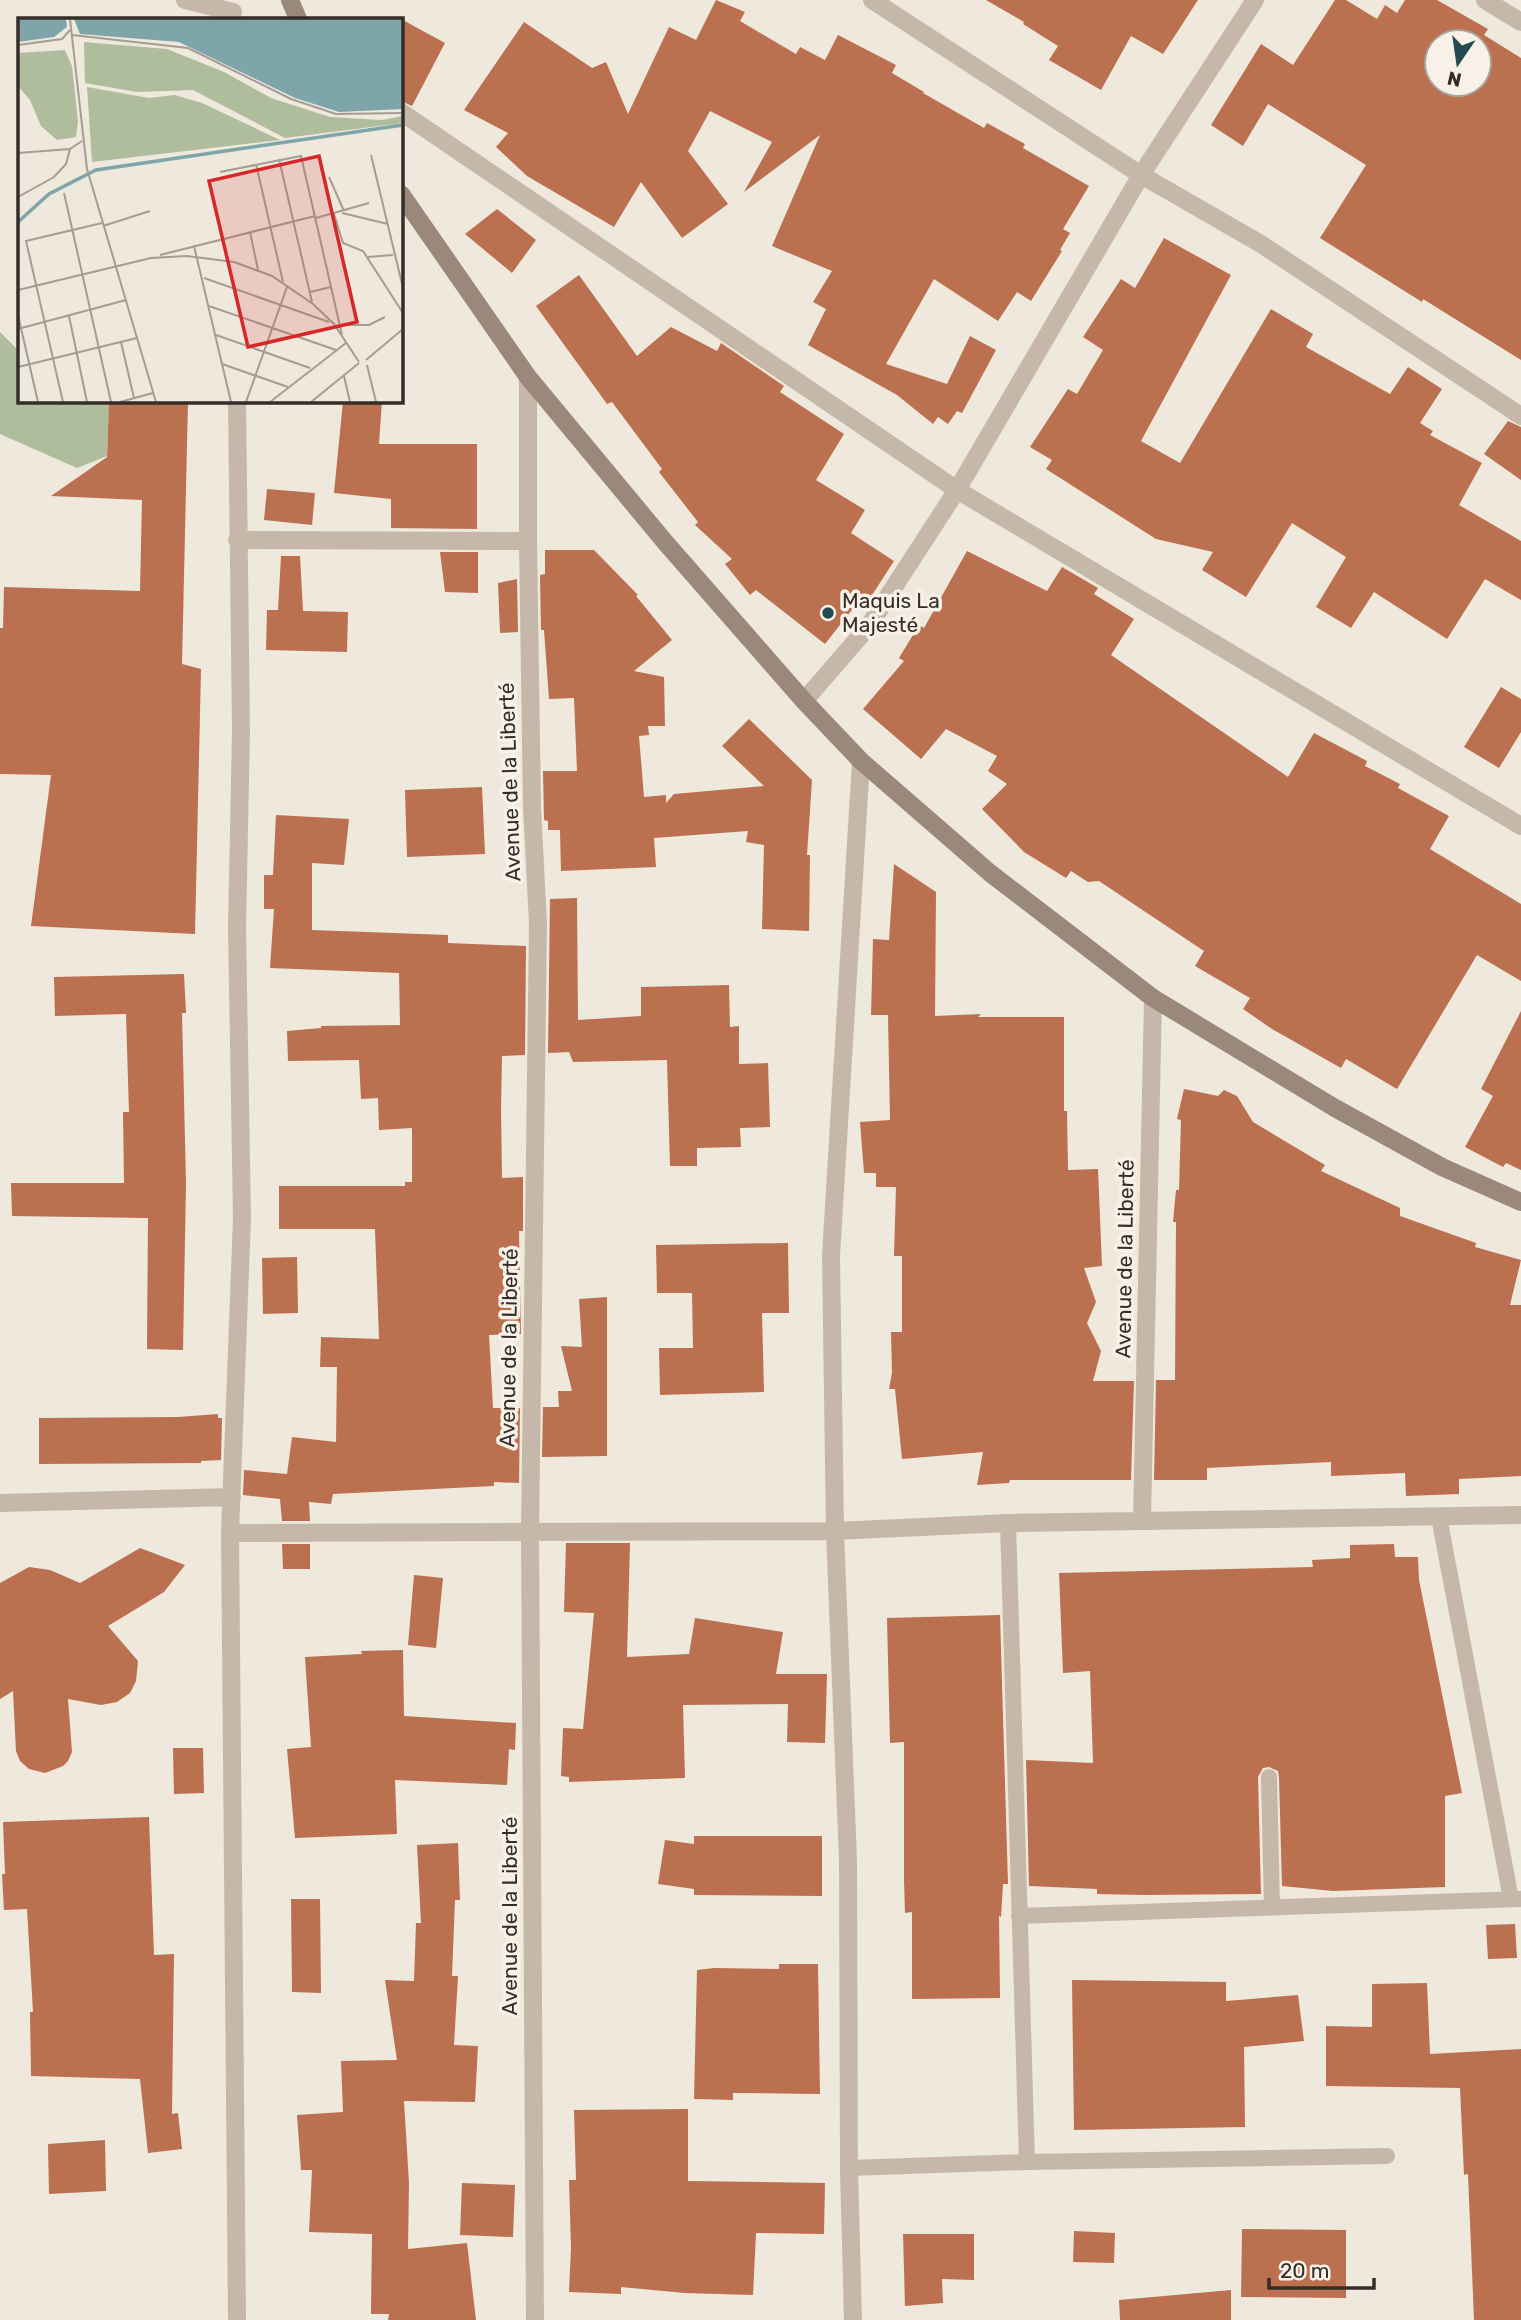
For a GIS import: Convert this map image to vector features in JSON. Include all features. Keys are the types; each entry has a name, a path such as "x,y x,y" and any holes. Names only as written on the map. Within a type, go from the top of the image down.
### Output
{"main road":[{"path":"290,0 298,18"},
{"path":"402,195 528,377 665,542 804,701 861,761 990,873 1153,998 1347,1114 1442,1167 1521,1202"}],"street":[{"path":"185,0 234,10"},
{"path":"873,0 1141,175 1261,244 1521,416"},
{"path":"804,701 868,627 957,491 1141,175 1255,0"},
{"path":"1485,0 1521,22"},
{"path":"402,113 957,491 1521,826"},
{"name":"Avenue de la Liberté","path":"528,377 532,808 538,924 530,1532 535,2320"},
{"path":"237,402 241,731 237,928 242,1218 230,1533 237,2320"},
{"path":"237,540 528,541"},
{"path":"853,2320 849,2168 848,1861 835,1531 831,1256 861,761"},
{"name":"Avenue de la Liberté","path":"1142,1521 1153,998"},
{"path":"0,1503 232,1497"},
{"path":"230,1533 835,1531 1008,1523 1521,1515"}],"lane":[{"path":"1019,1916 1516,1899 1439,1517"},
{"path":"1008,1523 1027,2162"},
{"path":"1269,1777 1272,1907"},
{"path":"849,2168 1387,2156"}],"green space":[{"path":"0,332 18,350 18,402 109,402 107,456 77,468 0,434"}],"building":[{"path":"716,0 745,12 740,21 796,54 800,47 825,60 838,35 896,65 892,73 923,93 984,128 987,123 1025,144 1023,148 1089,186 1063,229 1070,233 1060,250 1062,251 1031,301 1017,292 998,321 934,279 886,364 947,384 970,336 996,350 962,413 957,411 948,424 938,417 933,424 897,395 808,345 826,309 813,302 832,271 772,246 820,135 744,192 772,142 710,111 688,151 728,204 682,238 641,182 614,227 527,176 496,147 508,133 464,110 524,22 592,68 606,62 628,114 669,27 696,40"},
{"path":"986,0 1198,0 1163,54 1131,36 1101,90 1049,60 1058,46"},
{"path":"1335,0 1346,0 1377,19 1385,5 1397,13 1405,0 1437,0 1486,28 1423,28 1423,98 1493,98 1493,41 1521,58 1521,360 1320,238 1366,165 1268,104 1243,146 1211,125 1261,44 1293,65"},
{"path":"402,20 445,43 412,106 402,101"},
{"path":"497,209 536,240 512,273 465,234"},
{"path":"1164,238 1231,275 1141,441 1180,463 1271,309 1313,334 1306,347 1390,394 1408,367 1442,389 1420,423 1433,431 1430,435 1482,463 1459,505 1521,541 1521,600 1485,579 1447,639 1374,592 1351,628 1316,607 1346,557 1292,523 1246,597 1202,570 1213,552 1156,539 1046,469 1052,460 1030,447 1068,389 1077,394 1103,350 1083,337 1121,279 1135,288"},
{"path":"579,275 637,356 671,327 717,351 721,343 784,386 780,392 844,434 816,480 865,510 851,533 894,561 865,606 858,602 825,644 756,590 750,595 725,564 732,559 695,525 698,522 659,472 662,469 612,402 607,404 536,306"},
{"path":"109,402 188,402 182,664 201,669 195,934 31,926 51,775 0,774 0,628 3,628 4,587 140,591 142,500 51,496 107,457"},
{"path":"343,402 382,402 379,444 477,444 477,529 391,528 391,499 334,493"},
{"path":"1508,421 1521,427 1521,480 1484,454"},
{"path":"267,489 315,493 312,525 264,520"},
{"path":"545,550 594,550 638,595 636,596 672,640 634,671 664,677 665,726 648,726 649,735 639,736 644,797 666,795 666,803 674,794 764,786 722,746 749,719 812,780 807,855 810,855 809,931 762,929 764,845 746,842 748,831 654,838 656,867 561,871 560,830 548,830 548,821 544,820 543,771 577,771 574,698 549,699 544,630 541,630 540,575 545,574"},
{"path":"967,551 1047,591 1062,567 1098,588 1094,594 1134,619 1111,655 1288,777 1314,733 1367,761 1365,766 1400,784 1398,788 1449,816 1430,849 1521,904 1521,981 1477,955 1397,1089 1346,1059 1341,1068 1272,1029 1243,1009 1250,998 1195,966 1204,951 1099,881 1088,882 1071,871 1066,878 1024,852 982,809 1007,784 988,771 997,756 946,729 921,759 863,709 904,661 899,658 919,625 924,628"},
{"path":"440,552 478,552 478,593 445,592"},
{"path":"281,556 300,556 303,611 348,612 347,652 266,650 267,610 278,610"},
{"path":"517,579 518,632 500,633 498,583"},
{"path":"1501,687 1521,699 1521,732 1499,768 1464,747"},
{"path":"482,787 485,854 407,857 405,790"},
{"path":"276,815 349,819 344,865 312,863 312,930 448,935 448,943 526,946 525,1055 502,1056 501,1109 502,1178 523,1177 523,1231 519,1231 521,1334 489,1335 493,1408 520,1408 519,1483 494,1482 494,1486 333,1494 331,1504 309,1502 310,1521 282,1521 280,1499 243,1495 244,1470 287,1474 292,1437 336,1442 337,1367 320,1367 321,1337 379,1339 375,1229 279,1229 279,1186 405,1186 405,1182 412,1182 412,1128 379,1130 378,1098 361,1099 359,1060 288,1061 287,1031 321,1026 400,1025 399,973 270,968 274,909 264,909 264,875 273,875"},
{"path":"894,864 936,892 935,1016 981,1014 978,1017 1064,1017 1064,1111 1067,1111 1068,1170 1098,1169 1102,1266 1084,1268 1096,1302 1087,1323 1101,1351 1093,1381 1134,1381 1131,1480 1010,1480 1009,1483 977,1485 983,1452 902,1459 895,1389 889,1389 892,1373 891,1332 902,1332 902,1256 894,1256 896,1187 876,1187 876,1173 864,1173 860,1122 890,1120 888,1015 871,1015 873,939 889,940"},
{"path":"577,898 578,1020 641,1016 641,987 729,985 730,1027 739,1026 739,1064 768,1063 770,1127 740,1128 741,1147 697,1148 697,1166 670,1166 667,1060 573,1062 569,1052 548,1053 550,899"},
{"path":"184,974 186,1013 182,1013 186,1183 183,1350 147,1349 148,1218 12,1216 11,1183 124,1183 123,1112 129,1112 126,1014 55,1016 54,977"},
{"path":"1521,1011 1521,1170 1506,1163 1503,1167 1465,1147 1493,1096 1481,1089"},
{"path":"1184,1089 1218,1096 1224,1090 1237,1096 1253,1122 1325,1165 1321,1171 1400,1208 1400,1216 1476,1243 1475,1247 1521,1260 1510,1305 1521,1305 1521,1476 1459,1479 1459,1494 1406,1496 1405,1473 1331,1476 1331,1462 1207,1468 1207,1480 1154,1480 1156,1380 1175,1380 1176,1222 1173,1222 1176,1190 1179,1190 1181,1120 1177,1119"},
{"path":"788,1243 789,1313 762,1313 764,1392 660,1395 659,1348 693,1348 692,1293 657,1293 656,1245"},
{"path":"297,1257 298,1313 263,1314 262,1258"},
{"path":"607,1297 607,1456 542,1457 543,1407 559,1407 558,1391 572,1391 561,1346 582,1347 579,1299"},
{"path":"218,1414 218,1418 222,1418 221,1460 201,1463 39,1464 39,1418 178,1417"},
{"path":"566,1543 630,1543 627,1657 689,1654 695,1618 783,1632 776,1674 827,1674 825,1743 787,1742 788,1704 683,1705 685,1778 569,1782 569,1777 561,1776 563,1728 583,1729 594,1613 564,1612"},
{"path":"282,1544 310,1544 310,1569 283,1569"},
{"path":"1394,1544 1395,1557 1418,1557 1419,1580 1462,1793 1445,1796 1445,1887 1333,1891 1282,1886 1279,1777 1278,1771 1269,1767 1263,1768 1258,1777 1261,1894 1097,1894 1097,1889 1029,1886 1026,1760 1093,1763 1090,1671 1063,1673 1059,1573 1313,1567 1312,1560 1350,1558 1350,1545"},
{"path":"140,1548 185,1565 164,1592 108,1626 138,1661 136,1681 130,1693 117,1702 101,1705 68,1699 72,1752 68,1761 63,1766 45,1773 29,1769 20,1761 16,1751 13,1691 0,1699 0,1583 29,1567 50,1570 80,1583"},
{"path":"414,1575 443,1578 436,1648 408,1645"},
{"path":"1000,1615 1008,1884 1003,1884 1001,1917 999,1916 1000,1998 912,1999 912,1912 905,1913 904,1742 890,1743 887,1618"},
{"path":"403,1650 404,1716 516,1723 515,1750 509,1749 507,1785 395,1780 397,1834 295,1838 287,1749 311,1747 305,1657"},
{"path":"173,1748 203,1748 204,1793 174,1794"},
{"path":"149,1817 154,1955 174,1954 172,2114 178,2113 182,2149 148,2153 140,2079 31,2076 30,2012 33,2012 27,1909 4,1910 2,1874 5,1874 3,1822"},
{"path":"694,1836 822,1836 822,1896 694,1895 694,1889 658,1884 665,1840 694,1844"},
{"path":"458,1843 460,1900 455,1900 452,1976 458,1976 454,2045 478,2046 475,2102 404,2101 409,2183 408,2249 467,2243 476,2320 388,2320 389,2314 371,2314 372,2234 309,2232 312,2170 301,2170 297,2115 343,2112 341,2061 397,2060 385,1980 414,1981 416,1923 421,1923 417,1845"},
{"path":"291,1899 320,1899 321,1993 292,1992"},
{"path":"1515,1924 1517,1958 1488,1959 1486,1925"},
{"path":"779,1964 818,1964 820,2094 733,2093 733,2100 694,2099 697,1970 779,1969"},
{"path":"1072,1980 1226,1982 1226,2001 1298,1995 1304,2041 1244,2047 1245,2127 1074,2130"},
{"path":"1427,1983 1430,2054 1521,2049 1521,2320 1474,2320 1468,2174 1464,2175 1460,2088 1326,2086 1326,2026 1372,2027 1372,1984"},
{"path":"688,2109 688,2181 825,2183 824,2234 756,2233 753,2295 685,2293 621,2287 621,2294 569,2292 569,2180 576,2180 574,2110"},
{"path":"105,2140 106,2191 49,2194 48,2144"},
{"path":"462,2183 515,2185 513,2237 460,2235"},
{"path":"1242,2229 1346,2230 1346,2298 1241,2297"},
{"path":"1074,2231 1115,2233 1114,2263 1073,2262"},
{"path":"903,2234 974,2234 974,2280 942,2279 943,2303 905,2306"},
{"path":"1231,2290 1231,2320 1120,2320 1119,2300"}],"place":[{"name":"Maquis La Majesté","path":"828,613"}]}
